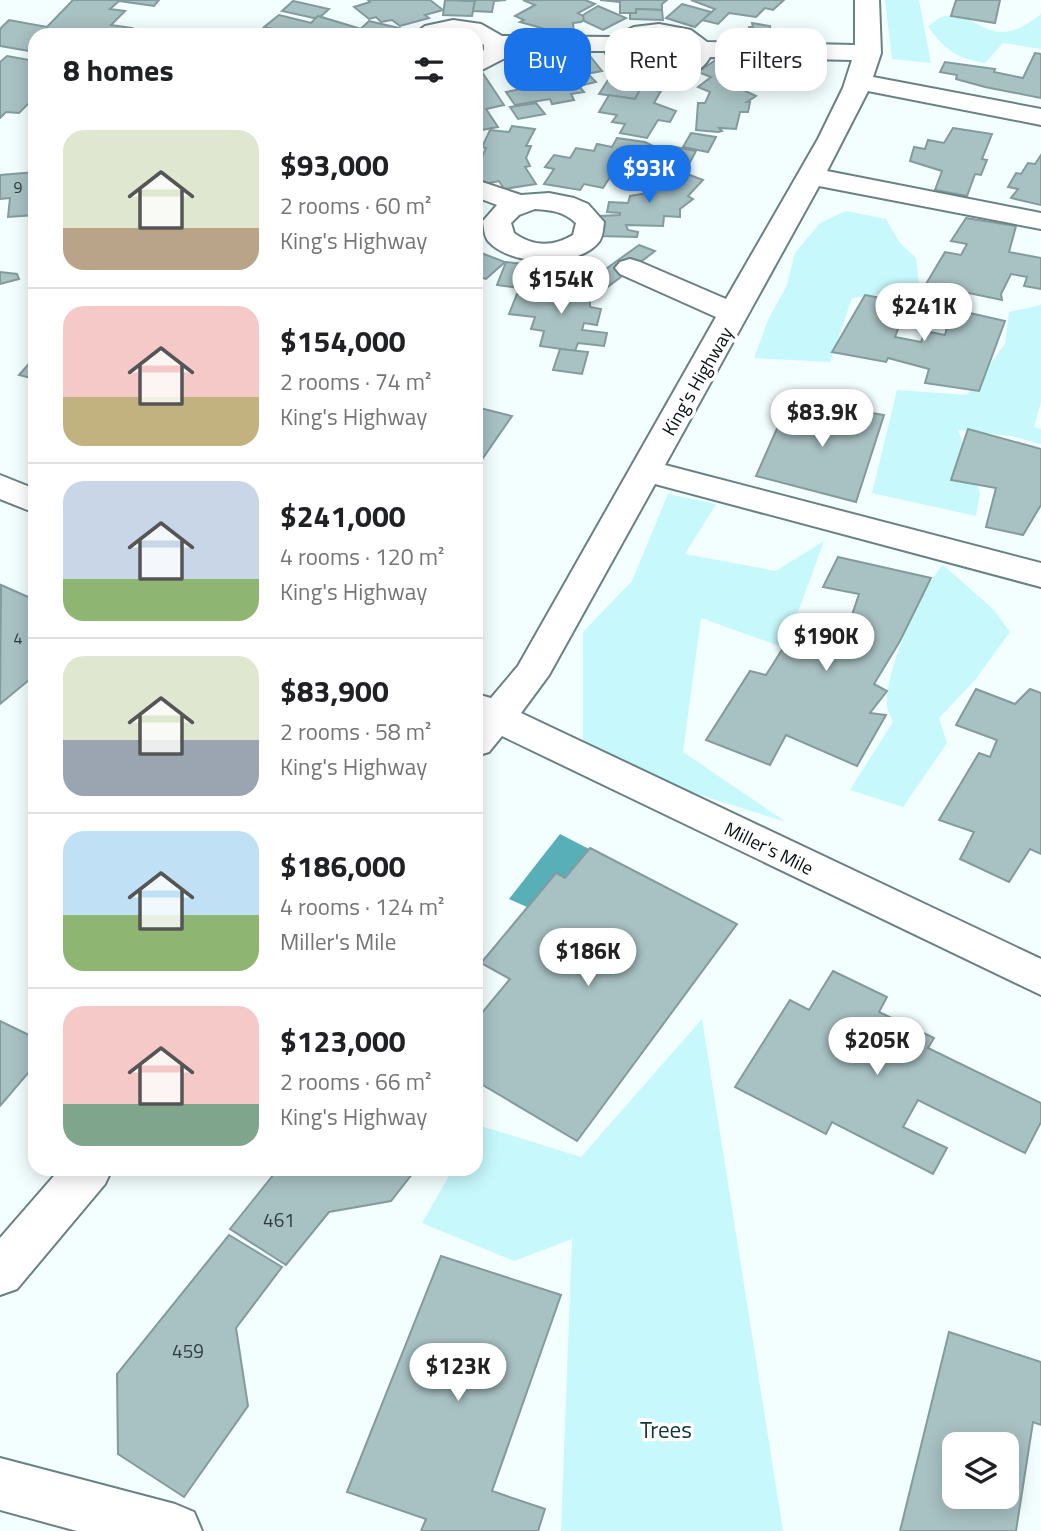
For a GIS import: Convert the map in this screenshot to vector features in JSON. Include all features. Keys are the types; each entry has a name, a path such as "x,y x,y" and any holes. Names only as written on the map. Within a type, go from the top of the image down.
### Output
{"street":[{"name":"King's Highway","path":"483,722 531,675 736,314 811,176 860,82 869,53 867,0"},
{"path":"483,36 489,54 605,49"},
{"path":"701,49 869,53"},
{"path":"860,82 1041,117"},
{"path":"811,176 1041,221"},
{"path":"483,196 497,212 499,237 520,250 550,253 578,245 591,230 590,222 575,207 548,201 497,212"},
{"path":"578,245 736,314"},
{"path":"646,471 1041,575"},
{"path":"0,486 28,499"},
{"name":"Miller's Mile","path":"483,722 1041,978"},
{"path":"0,1273 83,1176"},
{"path":"0,1484 174,1531"}],"green space":[{"path":"885,0 919,0 931,63 892,59"},
{"path":"1041,14 1041,49 1003,43 985,63 952,52 928,26 940,18 955,16 985,28 1008,31 1023,26"},
{"path":"846,211 886,219 900,243 916,258 919,283 887,293 852,298 830,362 754,358 768,320 787,285 795,253 820,223"},
{"path":"1041,305 1041,402 1034,427 1041,429 1041,444 1011,436 958,430 980,493 976,516 872,493 897,390 967,395 1005,344 1009,312"},
{"path":"668,494 716,504 685,554 776,571 824,541 785,648 701,618 683,752 786,822 583,758 583,632 632,581"},
{"path":"943,565 994,610 1010,632 975,680 939,718 947,743 903,807 850,790 893,722 887,707 887,693 897,654 915,611"},
{"name":"Trees","path":"702,1019 783,1531 561,1531 572,1239 514,1261 422,1223 449,1176 483,1176 483,1127 581,1157"}],"shaded area":[{"path":"560,834 589,849 564,878 556,874 527,907 509,899"}],"building":[{"path":"73,0 159,0 154,6 119,1 110,9 125,11 111,25 132,28 28,28 28,51 0,46 0,29 9,20 47,27"},
{"path":"368,0 430,0 443,10 425,15 429,18 400,26 392,20 381,22 376,17 369,19 354,7 370,2"},
{"path":"445,0 475,1 472,16 443,15"},
{"path":"457,0 506,0 494,1 492,12 473,11 475,1"},
{"path":"523,0 585,0 595,4 578,13 586,18 573,23 574,28 541,28 520,22 524,20 515,16 535,5"},
{"path":"600,0 667,0 662,4 662,10 636,9 636,13 620,13 620,2"},
{"path":"691,0 784,0 773,10 765,8 756,17 729,13 718,24 702,20 715,9"},
{"path":"956,0 1000,0 995,23 951,16"},
{"path":"293,1 329,9 318,19 282,11"},
{"path":"682,4 711,12 695,27 666,18"},
{"path":"598,6 626,18 603,30 584,21 583,15"},
{"path":"636,9 662,10 663,20 630,19 630,13 636,13"},
{"path":"279,15 311,23 318,16 358,28 268,28 264,27"},
{"path":"369,21 399,28 362,28"},
{"path":"752,23 770,28 749,27 753,27"},
{"path":"1035,53 1041,54 1041,98 985,87 956,79 957,75 940,72 945,62 995,69 994,72 1023,78"},
{"path":"7,56 28,60 28,104 19,113 6,112 0,118 0,62"},
{"path":"591,57 602,71 591,73"},
{"path":"715,60 715,91 745,91 756,96 747,102 750,102 748,112 740,112 736,129 719,128 722,131 718,132 696,130 698,103 705,103 710,92 701,88 701,85 711,77 701,73 701,70"},
{"path":"483,74 504,105 486,109 498,127 483,130"},
{"path":"605,85 605,91 639,91 635,99 599,94"},
{"path":"639,91 661,91 654,103 676,111 670,122 658,120 647,138 620,133 625,124 612,122 617,115 599,112 609,95 635,99"},
{"path":"506,92 584,92 571,94 574,100 552,104 550,99 515,105"},
{"path":"536,103 545,114 518,119 510,107"},
{"path":"512,126 535,129 526,146 531,146 526,158 530,166 525,167 536,184 504,189 499,181 484,184 483,155 486,148 483,145 490,130 509,132"},
{"path":"953,128 992,134 982,159 987,160 981,175 975,174 967,196 935,190 942,171 910,161 914,147 925,149 928,140 944,143"},
{"path":"691,133 716,137 708,152 683,147"},
{"path":"617,138 645,142 663,151 654,166 644,164 638,175 612,174 603,188 584,184 580,190 544,184 554,169 545,167 554,155 570,158 576,148 594,151 597,144 612,147"},
{"path":"670,146 696,151 688,166 662,161"},
{"path":"1041,155 1041,205 1011,198 1018,189 1008,187 1016,173 1021,174 1028,163 1035,164"},
{"path":"28,173 28,216 8,217 10,198 0,199 0,175"},
{"path":"654,174 681,179 687,174 703,180 688,196 693,199 680,209 680,217 664,216 663,226 626,225 628,230 638,232 637,237 598,236 599,216 620,215 607,212 609,202 628,203 630,196 648,193 641,188 645,185 642,184 647,184"},
{"path":"966,218 1016,226 1009,252 1041,258 1041,289 1024,286 1027,277 1011,274 1001,294 1002,300 926,284 945,252 961,255 967,244 951,241"},
{"path":"639,245 655,251 601,292 585,284"},
{"path":"483,254 505,262 486,279 483,278"},
{"path":"506,262 560,268 552,292 497,285"},
{"path":"0,272 17,274 19,279 0,284"},
{"path":"556,279 579,282 574,296 590,298 590,307 601,309 597,325 584,323 582,330 607,333 604,346 578,343 575,351 540,346 544,331 531,329 535,317 509,314 517,294 532,295 535,289 552,292"},
{"path":"865,295 908,303 895,337 921,342 925,331 945,335 952,309 1005,321 979,391 925,383 929,369 888,358 886,362 832,352"},
{"path":"560,349 588,352 582,374 553,370"},
{"path":"28,365 28,377 19,375"},
{"path":"790,399 884,415 856,502 756,476"},
{"path":"483,409 512,416 483,458"},
{"path":"968,429 1041,449 1041,505 1023,535 986,527 996,488 951,480"},
{"path":"838,557 931,578 900,641 874,684 887,691 870,713 886,715 857,766 786,735 770,765 706,740 750,671 766,675 804,615 848,627 859,594 823,587"},
{"path":"1,585 28,597 28,681 0,704"},
{"path":"976,689 1015,704 1030,689 1041,693 1041,854 1030,849 1009,882 960,859 974,832 939,820 979,753 990,757 997,740 956,725"},
{"path":"590,848 737,924 577,1141 483,1085 483,1012 510,979 483,964 483,961 556,873 565,878"},
{"path":"833,971 887,997 879,1012 934,1038 928,1048 1041,1103 1041,1122 1025,1153 918,1100 903,1127 947,1148 933,1174 832,1122 826,1134 735,1087 790,1000 809,1010"},
{"path":"0,1021 28,1035 28,1073 0,1106"},
{"path":"272,1176 411,1176 391,1201 329,1212 286,1265 230,1229"},
{"path":"229,1235 282,1267 236,1328 248,1406 184,1497 118,1454 117,1374"},
{"path":"441,1256 561,1295 492,1491 545,1509 538,1531 421,1531 426,1519 347,1492"},
{"path":"949,1332 1041,1362 1041,1425 1033,1422 1016,1531 900,1531"}]}
